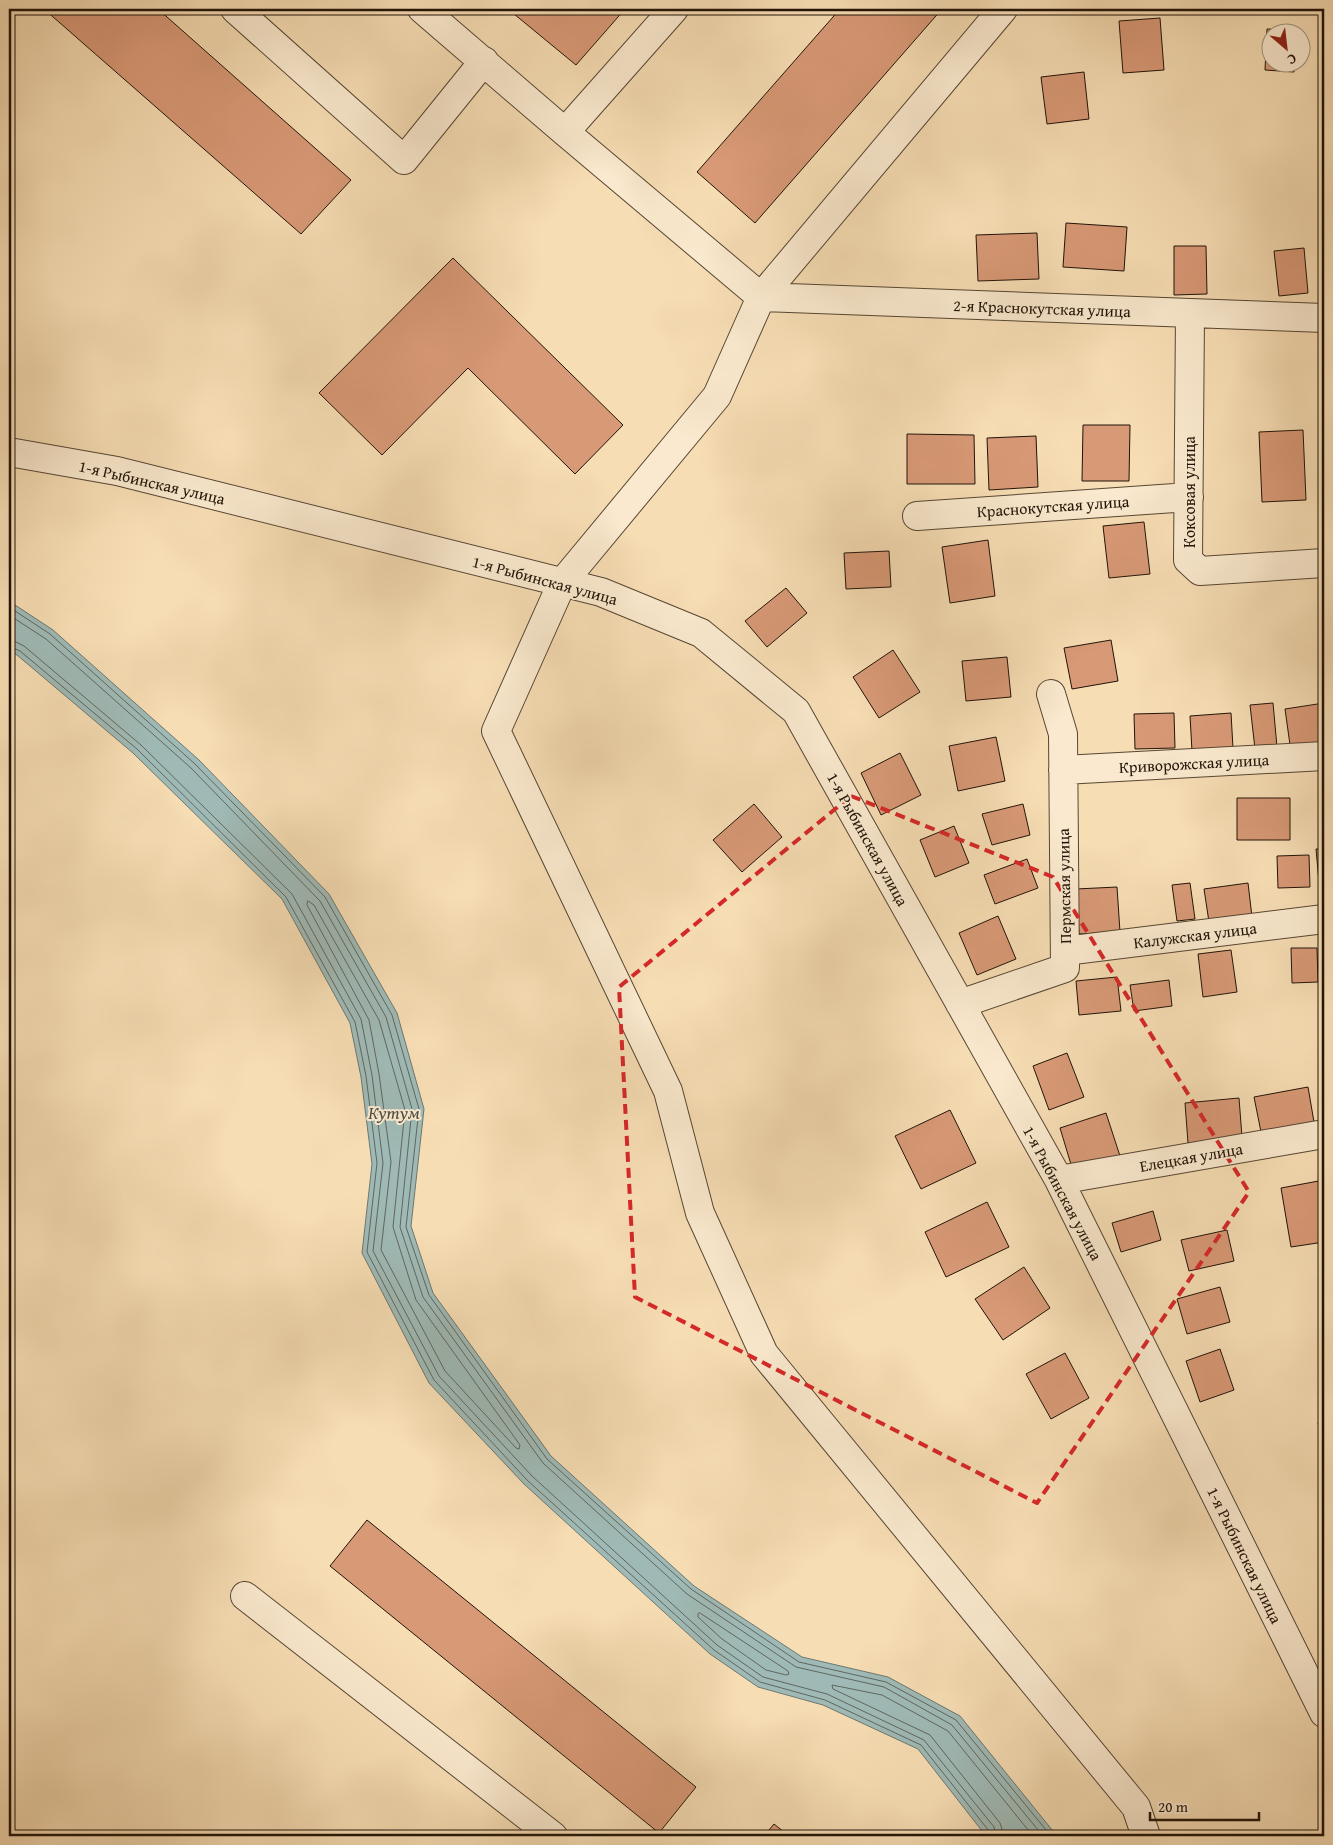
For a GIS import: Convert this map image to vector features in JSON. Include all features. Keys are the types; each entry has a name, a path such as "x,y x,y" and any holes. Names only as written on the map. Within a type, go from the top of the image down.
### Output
{"street":[{"path":"235,9 404,160 484,61"},
{"path":"422,9 760,297"},
{"path":"565,132 674,9"},
{"path":"1003,9 760,297 717,396 562,583 496,731 668,1092 700,1213 760,1346 771,1362 1136,1807 1146,1836"},
{"name":"2-я Краснокутская улица","path":"760,297 1324,318"},
{"name":"Коксовая улица","path":"1190,313 1188,560 1200,571 1324,563"},
{"name":"1-я Рыбинская улица","path":"9,452 117,471 601,592 701,633 796,711 1058,1180 1324,1713"},
{"name":"Краснокутская улица","path":"917,516 1189,497"},
{"name":"Пермская улица","path":"960,1004 1065,968 1063,734 1051,694"},
{"name":"Криворожская улица","path":"1063,770 1324,756"},
{"name":"Калужская улица","path":"1065,951 1324,919"},
{"name":"Елецкая улица","path":"1058,1180 1324,1134"},
{"path":"245,1596 553,1836"}],"highlighted area":[{"path":"851,796 1053,877 1249,1192 1037,1503 635,1297 619,987"}],"water":[{"name":"Кутум","path":"9,601 53,630 199,760 329,894 397,1013 424,1109 411,1226 433,1293 551,1456 694,1586 802,1657 888,1677 960,1716 1057,1836 986,1836 918,1749 823,1705 758,1687 710,1654 524,1484 429,1383 362,1253 372,1164 361,1077 350,1023 282,899 133,753 9,650"}],"building":[{"path":"44,9 158,9 351,180 301,234"},
{"path":"508,9 625,9 576,65"},
{"path":"840,9 942,9 755,223 697,172"},
{"path":"1160,18 1164,70 1123,73 1119,21"},
{"path":"1084,72 1089,119 1047,124 1041,77"},
{"path":"1066,223 1127,227 1124,271 1063,267"},
{"path":"1037,233 1039,279 978,281 976,235"},
{"path":"1174,246 1206,246 1207,294 1174,295"},
{"path":"1304,248 1308,293 1279,296 1274,251"},
{"path":"453,258 623,425 575,474 468,368 382,455 319,393"},
{"path":"1083,425 1130,425 1129,481 1082,481"},
{"path":"1303,430 1306,500 1262,502 1259,432"},
{"path":"907,434 974,435 975,484 907,484"},
{"path":"1036,436 1038,487 989,490 987,438"},
{"path":"1144,522 1150,574 1109,578 1103,526"},
{"path":"988,540 995,596 950,603 942,547"},
{"path":"889,551 891,587 846,589 844,553"},
{"path":"786,588 807,613 767,647 745,621"},
{"path":"1111,640 1118,681 1072,689 1064,648"},
{"path":"893,650 920,692 879,718 853,677"},
{"path":"1007,657 1011,697 966,701 962,661"},
{"path":"1273,703 1277,747 1255,749 1250,705"},
{"path":"1324,703 1324,746 1291,752 1285,709"},
{"path":"1174,713 1175,748 1135,749 1134,714"},
{"path":"1231,713 1233,748 1192,751 1190,716"},
{"path":"996,737 1005,781 958,791 949,746"},
{"path":"900,753 921,795 881,815 861,773"},
{"path":"1237,798 1290,798 1290,840 1237,840"},
{"path":"754,804 782,837 742,872 713,840"},
{"path":"1023,804 1030,835 992,845 982,814"},
{"path":"954,826 969,863 935,877 920,840"},
{"path":"1316,849 1324,849 1324,892 1320,893"},
{"path":"1309,855 1310,887 1278,888 1277,856"},
{"path":"1027,859 1038,888 995,904 984,875"},
{"path":"1190,883 1195,919 1177,921 1172,885"},
{"path":"1248,883 1252,917 1209,922 1204,889"},
{"path":"1117,887 1120,932 1079,934 1076,889"},
{"path":"998,916 1016,959 977,975 959,933"},
{"path":"1291,948 1317,948 1318,982 1292,983"},
{"path":"1231,950 1237,992 1203,997 1198,954"},
{"path":"1117,977 1121,1011 1079,1015 1076,981"},
{"path":"1169,980 1172,1006 1134,1011 1130,985"},
{"path":"1067,1053 1084,1097 1049,1110 1033,1066"},
{"path":"1308,1087 1314,1122 1261,1132 1254,1097"},
{"path":"1239,1098 1242,1137 1188,1143 1185,1103"},
{"path":"950,1110 976,1163 921,1189 895,1136"},
{"path":"1106,1113 1120,1156 1073,1171 1060,1128"},
{"path":"1324,1180 1324,1242 1291,1247 1281,1188"},
{"path":"987,1202 1009,1247 946,1277 925,1232"},
{"path":"1153,1211 1161,1240 1121,1252 1112,1223"},
{"path":"1227,1230 1234,1261 1189,1271 1181,1240"},
{"path":"1024,1267 1050,1308 1003,1340 975,1299"},
{"path":"1220,1287 1230,1322 1187,1334 1177,1299"},
{"path":"1220,1349 1234,1390 1200,1402 1186,1361"},
{"path":"1065,1353 1089,1398 1051,1419 1026,1374"},
{"path":"1324,1421 1324,1449 1318,1423"},
{"path":"367,1520 696,1787 659,1833 330,1566"},
{"path":"774,1824 789,1836 764,1836"}]}
